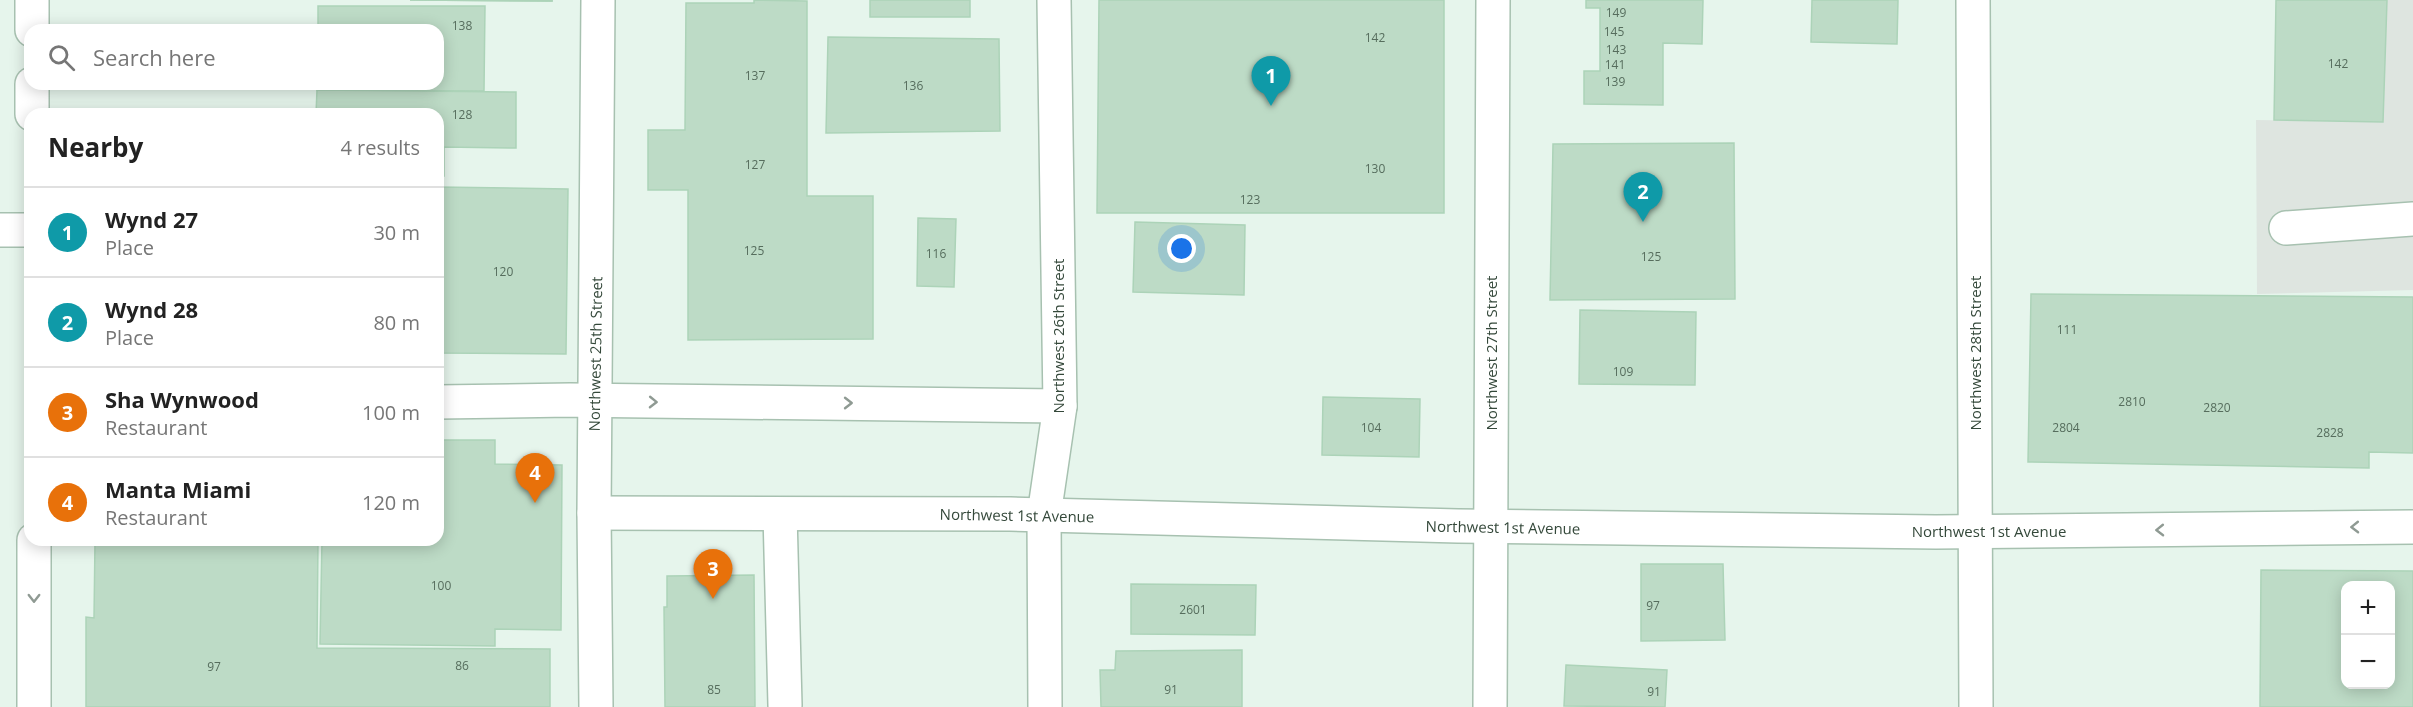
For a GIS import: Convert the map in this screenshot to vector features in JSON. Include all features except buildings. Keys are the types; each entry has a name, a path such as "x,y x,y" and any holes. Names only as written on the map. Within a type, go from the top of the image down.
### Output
{"street":[{"path":"32,0 32,24"},
{"name":"Northwest 25th Street","path":"596,707 594,401 598,0"},
{"name":"Northwest 26th Street","path":"1045,707 1044,515 1060,406 1054,0"},
{"name":"Northwest 27th Street","path":"1490,707 1493,0"},
{"name":"Northwest 28th Street","path":"1973,0 1976,707"},
{"path":"32,90 32,108"},
{"path":"2286,228 2413,219"},
{"path":"0,230 24,230"},
{"path":"444,402 594,401 1060,406"},
{"name":"Northwest 1st Avenue","path":"594,513 1044,515 1490,527 1975,532 2413,527"},
{"path":"780,513 785,705"},
{"path":"34,546 34,707"}],"shaded area":[{"path":"2387,0 2413,0 2413,290 2257,294 2256,120 2382,122"}],"place":[{"name":"Wynd 27","path":"1271,106"},
{"name":"Wynd 28","path":"1643,222"},
{"name":"Manta Miami","path":"535,503"},
{"name":"Sha Wynwood","path":"713,599"}]}
